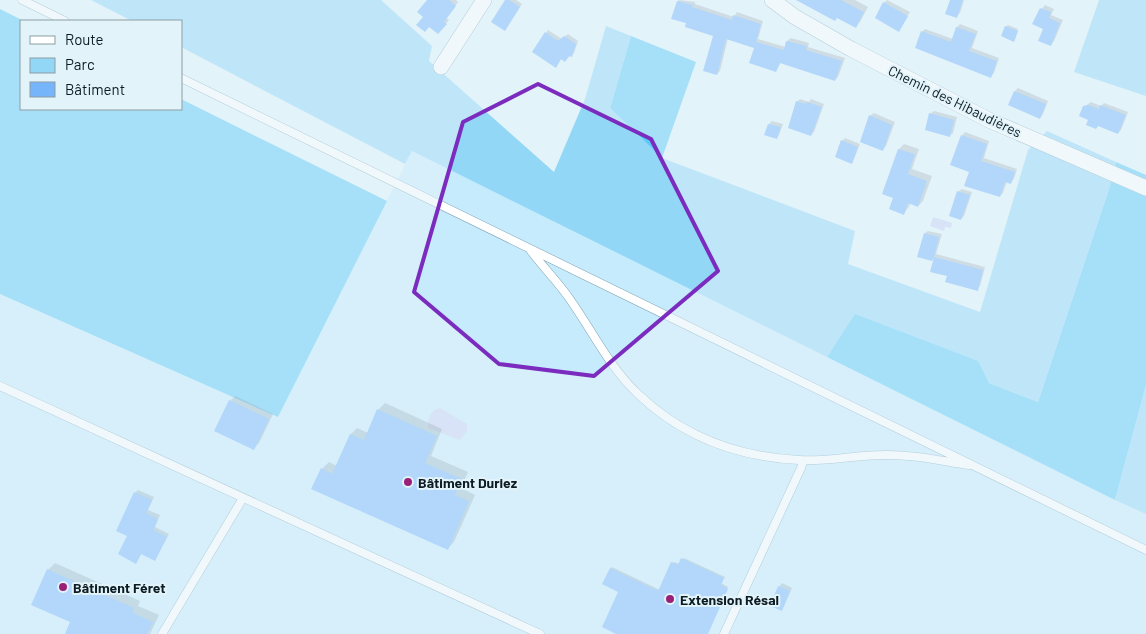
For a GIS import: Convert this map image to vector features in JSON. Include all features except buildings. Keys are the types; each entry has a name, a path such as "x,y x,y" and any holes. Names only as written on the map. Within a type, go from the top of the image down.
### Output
{"street":[{"path":"441,67 484,0"},
{"name":"Chemin des Hibaudières","path":"772,0 795,17 851,49 988,120 1146,188"}],"lane":[{"path":"22,0 63,20"},
{"path":"182,78 1146,550"},
{"path":"528,248 568,297 616,368 637,393 663,415 693,434 717,445 775,459 802,461 883,455 909,456 978,467"},
{"path":"0,386 540,634"},
{"path":"724,634 801,468 802,461"},
{"path":"162,634 243,498"}],"highlighted area":[{"path":"538,84 651,139 718,271 594,376 499,364 414,292 463,122"}],"shaded area":[{"path":"0,9 22,20 20,20 20,110 182,110 182,99 387,201 278,417 0,294"},
{"path":"631,36 696,62 662,158 610,108"},
{"path":"412,151 1146,514 1146,634 0,634 0,294 278,417"},
{"path":"1116,162 1146,175 1146,385 1115,500 827,357 855,314 978,361 989,383 1038,402 1109,189"},
{"path":"933,217 952,223 951,228 945,227 944,231 930,226"},
{"path":"440,408 467,424 467,431 460,440 428,428 430,415 433,411"}],"green space":[{"path":"91,0 381,0 432,46 429,61 554,172 585,99 606,26 631,36 610,108 662,158 855,231 848,264 980,312 1028,150 1047,131 1116,162 1109,189 1038,402 989,383 856,315 827,357 412,151 405,164 182,48 182,20 130,20"},
{"path":"1099,0 1146,0 1146,96 1074,72"},
{"path":"1146,385 1146,514 1115,500"}],"place":[{"name":"Bâtiment Duriez","path":"408,482"},
{"name":"Bâtiment Féret","path":"63,587"},
{"name":"Extension Résal","path":"670,599"}]}
